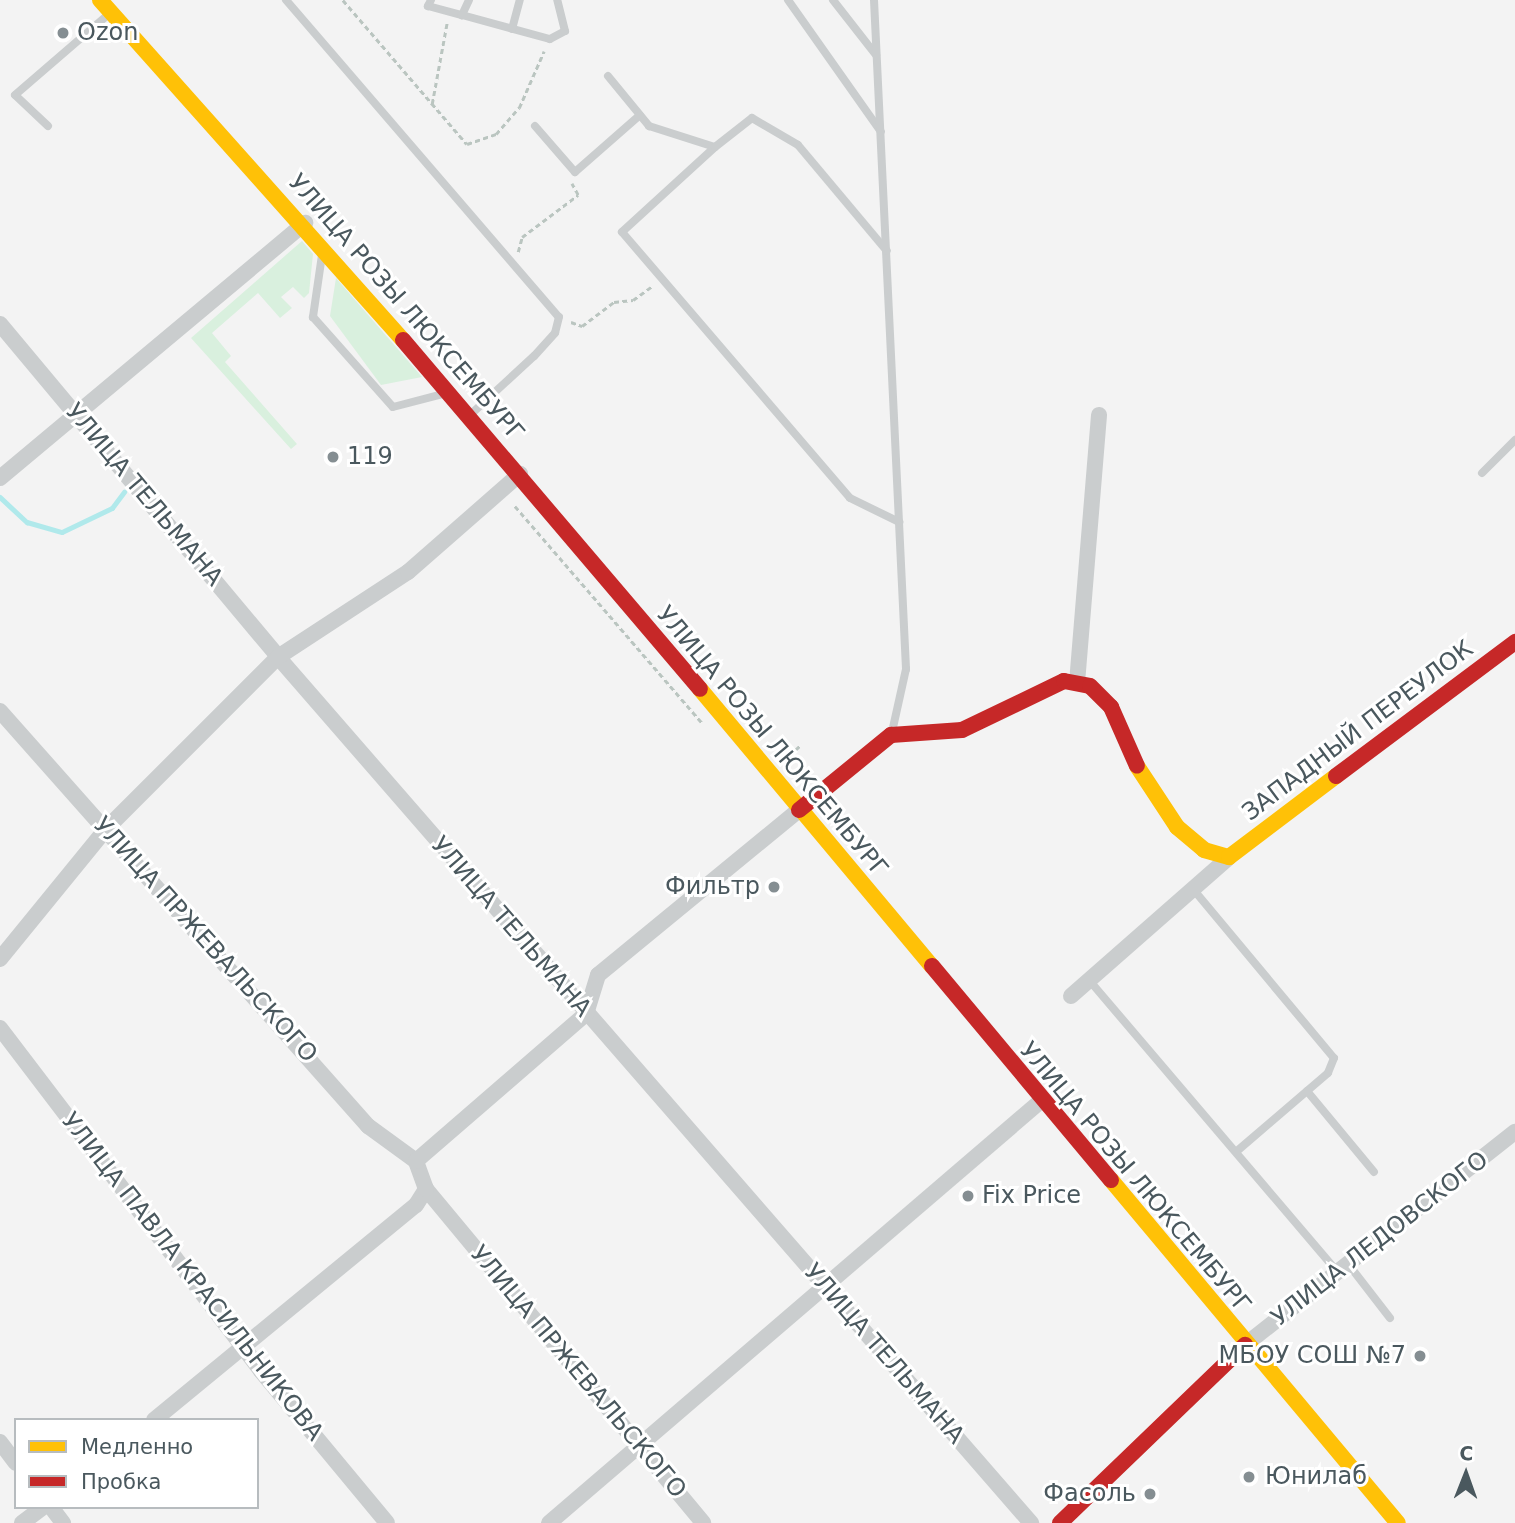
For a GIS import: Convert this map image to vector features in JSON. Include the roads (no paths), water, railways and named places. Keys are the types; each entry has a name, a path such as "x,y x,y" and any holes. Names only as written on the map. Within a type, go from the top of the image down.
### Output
{"main road":[{"name":"УЛИЦА РОЗЫ ЛЮКСЕМБУРГ","path":"105,6 305,223 451,392 1245,1345 1398,1523"},
{"name":"ЗАПАДНЫЙ ПЕРЕУЛОК","path":"1229,857 1515,642"},
{"path":"799,810 891,735 962,730 1033,693 1064,681 1090,685 1111,707 1142,778 1177,827 1204,850 1229,857"},
{"path":"1060,1523 1245,1345"}],"street":[{"path":"0,478 75,411 305,223"},
{"name":"УЛИЦА ТЕЛЬМАНА","path":"0,324 278,657 1031,1523"},
{"path":"1077,683 1099,415"},
{"path":"0,959 106,829 278,657 408,572 520,474"},
{"name":"УЛИЦА ПРЖЕВАЛЬСКОГО","path":"0,711 368,1126 416,1161 426,1189 703,1523"},
{"path":"416,1161 586,1014 598,975 799,810"},
{"path":"1071,996 1229,857"},
{"name":"УЛИЦА ПАВЛА КРАСИЛЬНИКОВА","path":"0,1028 244,1348 387,1523"},
{"path":"549,1523 641,1449 825,1285 1042,1100"},
{"path":"1510,1136 1515,1154"},
{"name":"УЛИЦА ЛЕДОВСКОГО","path":"1245,1345 1510,1136"},
{"path":"156,1418 416,1205 426,1189"},
{"path":"0,1442 14,1460"},
{"path":"22,1523 40,1509"}],"lane":[{"path":"286,0 559,317 555,333 470,415"},
{"path":"431,0 428,6 550,39 565,31 557,0"},
{"path":"462,15 469,0"},
{"path":"512,29 520,0"},
{"path":"788,0 882,134"},
{"path":"833,0 876,55"},
{"path":"874,0 906,669 891,735"},
{"path":"48,126 15,95 105,6"},
{"path":"608,76 649,126 715,147"},
{"path":"535,126 575,172 640,115"},
{"path":"887,251 798,145 752,118 715,147 622,232 850,498 899,522"},
{"path":"324,245 313,317 393,407 451,392"},
{"path":"1482,473 1515,440"},
{"path":"1193,889 1334,1058 1307,1091 1237,1151"},
{"path":"1089,980 1237,1151 1390,1318"},
{"path":"1307,1091 1374,1172"}],"waterway":[{"path":"0,497 27,522 62,532 112,508 124,492"}],"place":[{"name":"Ozon","path":"63,33"},
{"name":"119","path":"333,457"},
{"name":"Фильтр","path":"774,887"},
{"name":"Fix Price","path":"968,1196"},
{"name":"МБОУ СОШ №7","path":"1420,1356"},
{"name":"Юнилаб","path":"1249,1477"},
{"name":"Фасоль","path":"1150,1494"}]}
